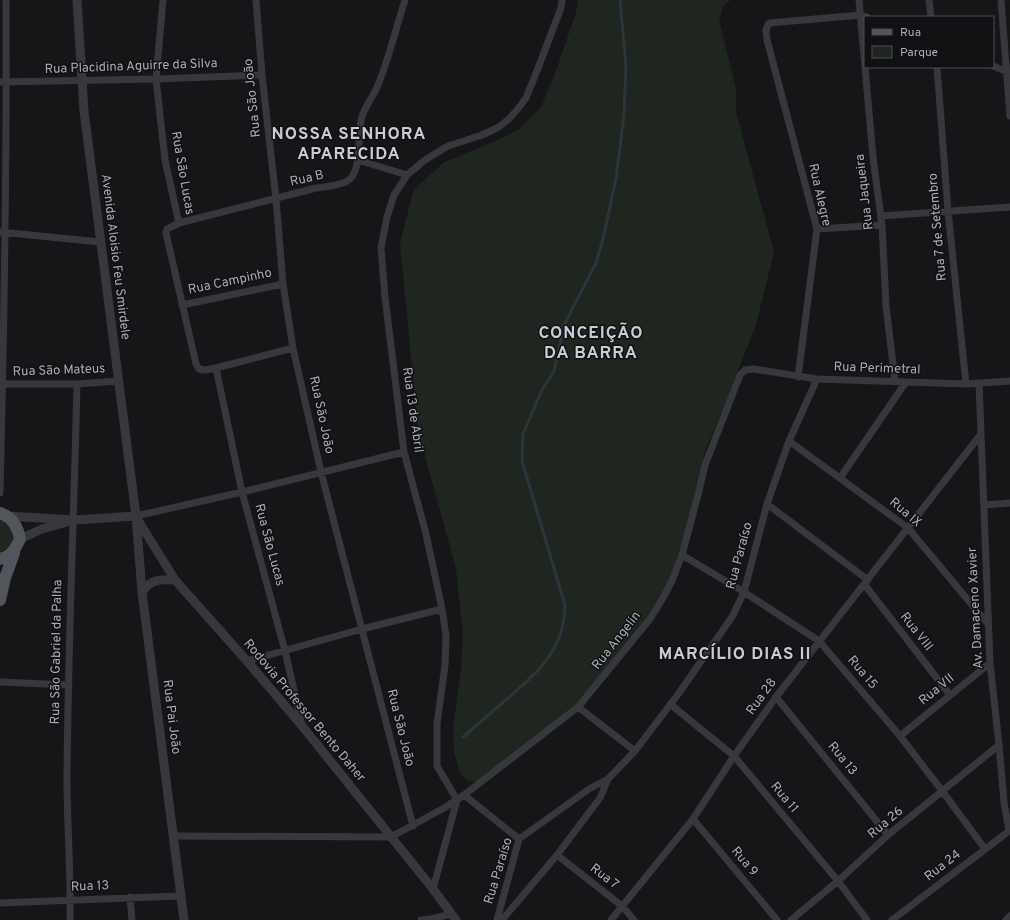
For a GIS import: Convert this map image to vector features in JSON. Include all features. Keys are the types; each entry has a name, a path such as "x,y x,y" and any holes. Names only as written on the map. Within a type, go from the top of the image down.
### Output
{"main road":[{"path":"0,600 14,553 20,539 16,527 4,514"},
{"path":"0,559 14,553"}],"street":[{"path":"0,493 3,82 6,0"},
{"name":"Avenida Aloisio Feu Smirdele","path":"77,0 84,111 136,516"},
{"name":"Rua São Lucas","path":"163,0 156,79 165,160 179,223 169,227 166,233 196,364 199,369 204,370 216,368 242,492 285,651 303,727"},
{"name":"Rua São João","path":"256,0 283,284 293,348 321,472 413,826"},
{"name":"Rua B","path":"179,223 349,180 352,177 358,160 361,121 381,77 405,0"},
{"name":"Rua 13 de Abril","path":"457,800 439,770 436,757 437,724 445,665 446,636 442,609 426,534 404,452 385,296 381,248 387,217 394,195 407,175 425,160 448,146 482,135 497,128 508,120 526,98 558,15 562,0"},
{"name":"Rua Jaqueira","path":"859,0 864,16"},
{"path":"929,0 931,16"},
{"path":"1001,0 1008,72 1010,116"},
{"name":"Rua Alegre","path":"798,376 817,229 767,40 766,30 770,23 864,16"},
{"path":"994,66 1008,72"},
{"name":"Rua Jaqueira","path":"867,68 873,157 882,224 886,306 895,381"},
{"name":"Rua 7 de Setembro","path":"937,68 948,211 966,384"},
{"name":"Rua Placidina Aguirre da Silva","path":"3,82 262,75"},
{"path":"358,160 407,175"},
{"path":"880,216 1010,207"},
{"path":"817,229 882,224"},
{"path":"2,232 100,242"},
{"name":"Rua Campinho","path":"182,305 283,284"},
{"path":"216,368 293,348"},
{"name":"Rua Perimetral","path":"743,371 754,369 817,379 966,384 1010,381"},
{"name":"Rua Angelin","path":"391,837 457,800 578,707 650,619 672,581 682,555 705,465 740,375 743,371"},
{"name":"Rua Paraíso","path":"497,920 519,839 588,789 608,779 635,751 732,617 744,592 767,504 789,441 817,379"},
{"name":"Rua São Mateus","path":"1,384 77,384 118,381"},
{"path":"840,478 906,382"},
{"name":"Av. Damaceno Xavier","path":"979,383 990,663 1004,802 1010,831"},
{"name":"Rua São Gabriel da Palha","path":"70,920 67,779 71,560 74,520 77,384"},
{"name":"Rua 28","path":"611,920 693,819 734,756 776,697 982,434"},
{"name":"Rua IX","path":"789,441 908,528 988,624"},
{"path":"4,514 74,520 136,516 242,492 404,452"},
{"path":"984,505 1010,503"},
{"name":"Rua VIII","path":"767,504 866,582 950,695"},
{"name":"Rodovia Professor Bento Daher","path":"136,516 175,580 303,727 434,889 453,917"},
{"name":"Rua Pai João","path":"136,516 142,592 184,920"},
{"path":"20,539 42,528 74,520"},
{"name":"Rua 15","path":"682,555 744,592 819,641 900,736 985,848"},
{"path":"142,592 147,585 154,581 163,579 175,580"},
{"path":"247,661 362,629 442,609"},
{"name":"Rua VII","path":"900,736 990,663"},
{"path":"0,682 69,685"},
{"name":"Rua 13","path":"776,697 888,835"},
{"name":"Rua 11","path":"670,704 734,756 838,881 868,920"},
{"path":"578,707 635,751"},
{"name":"Rua 26","path":"791,920 838,881 888,835 943,792 999,745"},
{"name":"Rua Paraíso","path":"502,920 557,855 600,798 608,779"},
{"path":"464,795 519,839"},
{"path":"434,889 457,800"},
{"name":"Rua 9","path":"693,819 777,920"},
{"name":"Rua 24","path":"892,920 985,848 1010,831"},
{"path":"173,836 391,837"},
{"name":"Rua 7","path":"557,855 622,906 634,920"},
{"name":"Rua 13","path":"0,903 70,899 180,896"},
{"path":"130,897 132,920"},
{"path":"1006,920 1010,916"},
{"path":"421,920 453,917"}],"green space":[{"path":"578,0 732,0 724,5 719,20 736,88 736,112 774,252 756,325 705,451 687,529 673,572 658,604 581,700 479,782 468,781 460,773 454,753 453,730 461,669 463,636 456,568 418,431 400,243 413,192 420,184 444,162 496,141 518,130 541,107 556,71 576,12"},
{"path":"0,520 9,527 13,536 10,545 0,552"}],"waterway":[{"path":"463,737 530,679 539,669 555,647 564,621 565,605 522,461 523,434 541,392 554,371 564,325 596,263 603,239 616,178 624,115 626,66 620,0"}],"district":[{"name":"NOSSA SENHORA APARECIDA","path":"349,145"},
{"name":"CONCEIÇÃO DA BARRA","path":"591,344"},
{"name":"MARCÍLIO DIAS II","path":"735,655"}]}
